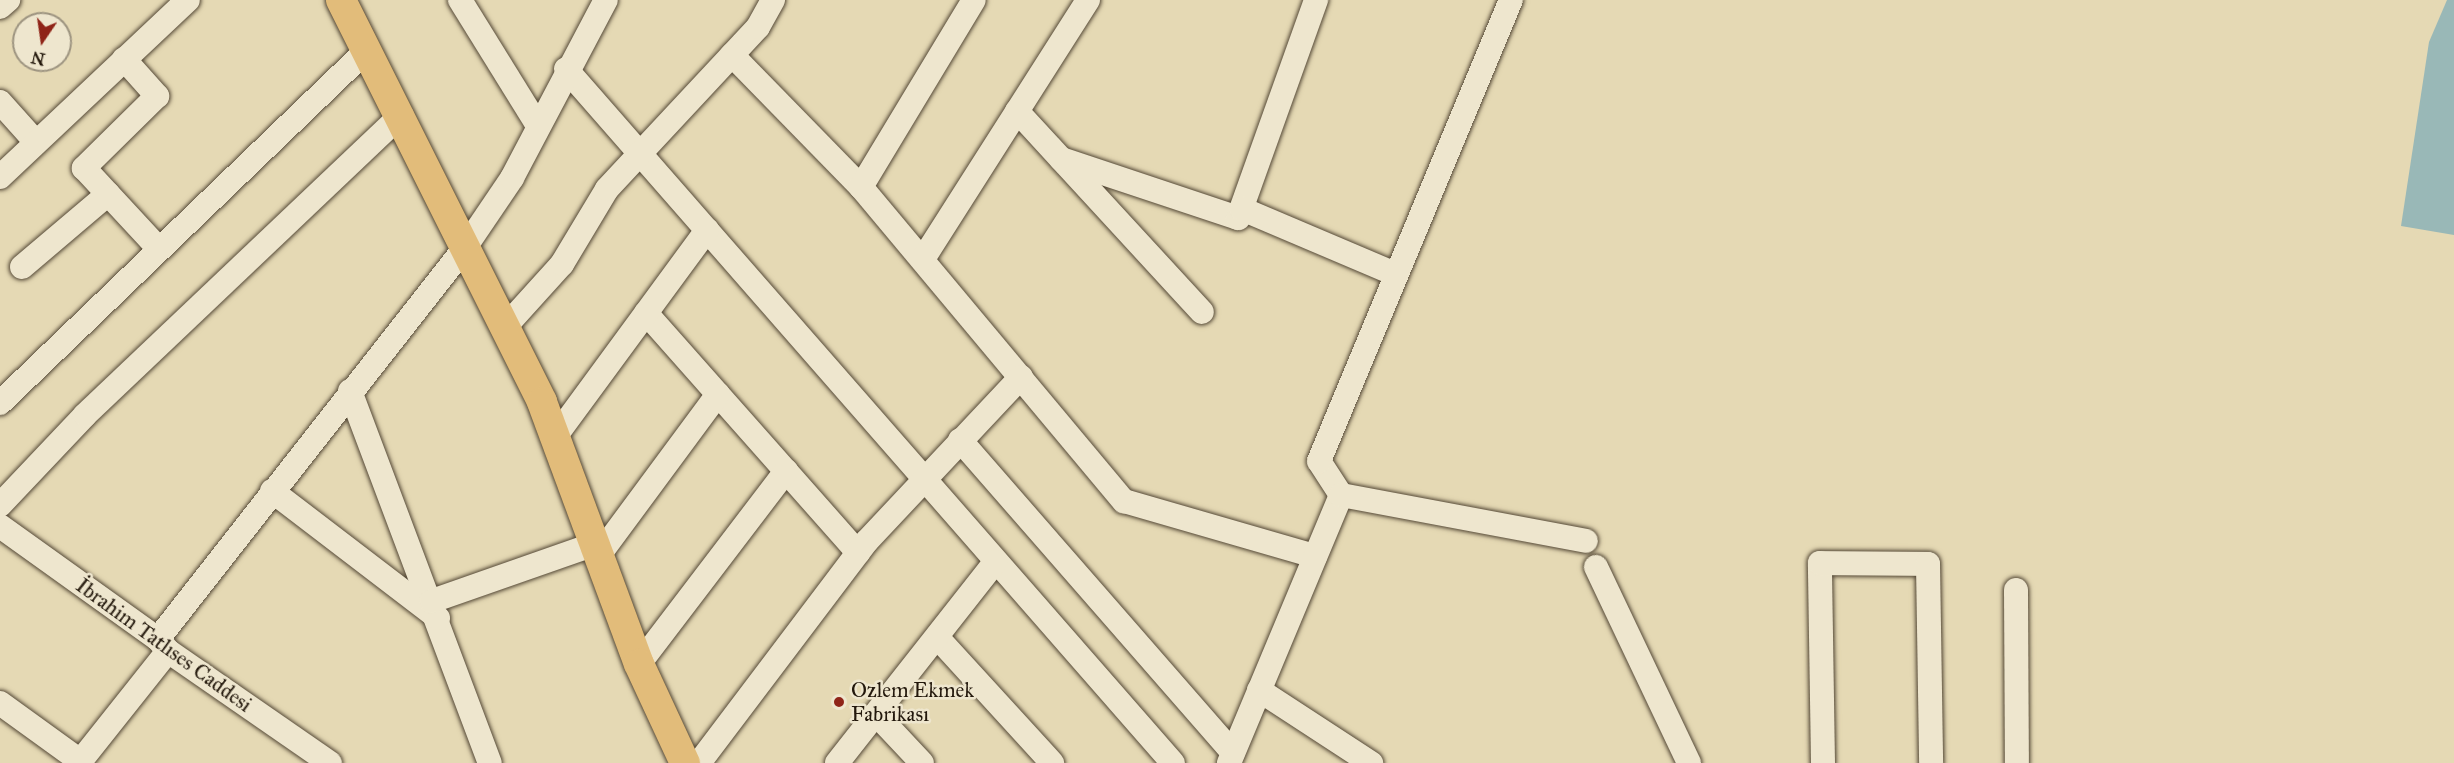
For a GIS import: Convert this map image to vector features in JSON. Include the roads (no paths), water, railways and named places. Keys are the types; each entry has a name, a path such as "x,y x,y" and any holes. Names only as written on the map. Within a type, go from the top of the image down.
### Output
{"main road":[{"path":"341,0 466,246 555,437 639,664 685,763"}],"street":[{"path":"0,7 8,0"},
{"path":"0,177 35,141 188,0"},
{"path":"460,0 538,126"},
{"path":"0,703 79,762 272,490 466,246 512,178 566,69 606,0"},
{"path":"505,327 562,264 607,189 642,155 758,27 773,0"},
{"path":"861,187 974,0"},
{"path":"923,259 1088,0"},
{"path":"1061,159 1238,218 1316,0"},
{"path":"1510,0 1319,461 1341,495 1586,541"},
{"path":"0,403 367,50"},
{"path":"732,55 861,187 1124,501 1315,556"},
{"path":"124,59 157,96 86,164 87,172 159,249"},
{"path":"566,69 923,478 1163,759"},
{"path":"0,102 35,141"},
{"path":"1017,111 1202,312"},
{"path":"0,505 85,415 401,115"},
{"path":"22,267 108,194"},
{"path":"1242,209 1395,274"},
{"path":"555,437 707,230"},
{"path":"646,313 858,553"},
{"path":"699,763 858,553 923,478 1021,376"},
{"path":"350,391 435,609 490,763"},
{"path":"435,609 597,550 718,394"},
{"path":"960,440 1231,758 1341,495"},
{"path":"639,664 786,471"},
{"path":"272,490 435,609"},
{"name":"İbrahim Tatlıses Caddesi","path":"0,526 330,763"},
{"path":"837,763 995,562"},
{"path":"1823,763 1821,563 1928,564 1931,763"},
{"path":"1596,567 1683,761"},
{"path":"2016,590 2017,763"},
{"path":"937,637 1052,763"},
{"path":"1259,690 1371,763"},
{"path":"876,714 922,763"}],"water":[{"path":"2447,0 2454,0 2454,235 2401,226 2429,42"}],"place":[{"name":"Ozlem Ekmek Fabrikası","path":"839,702"}]}
